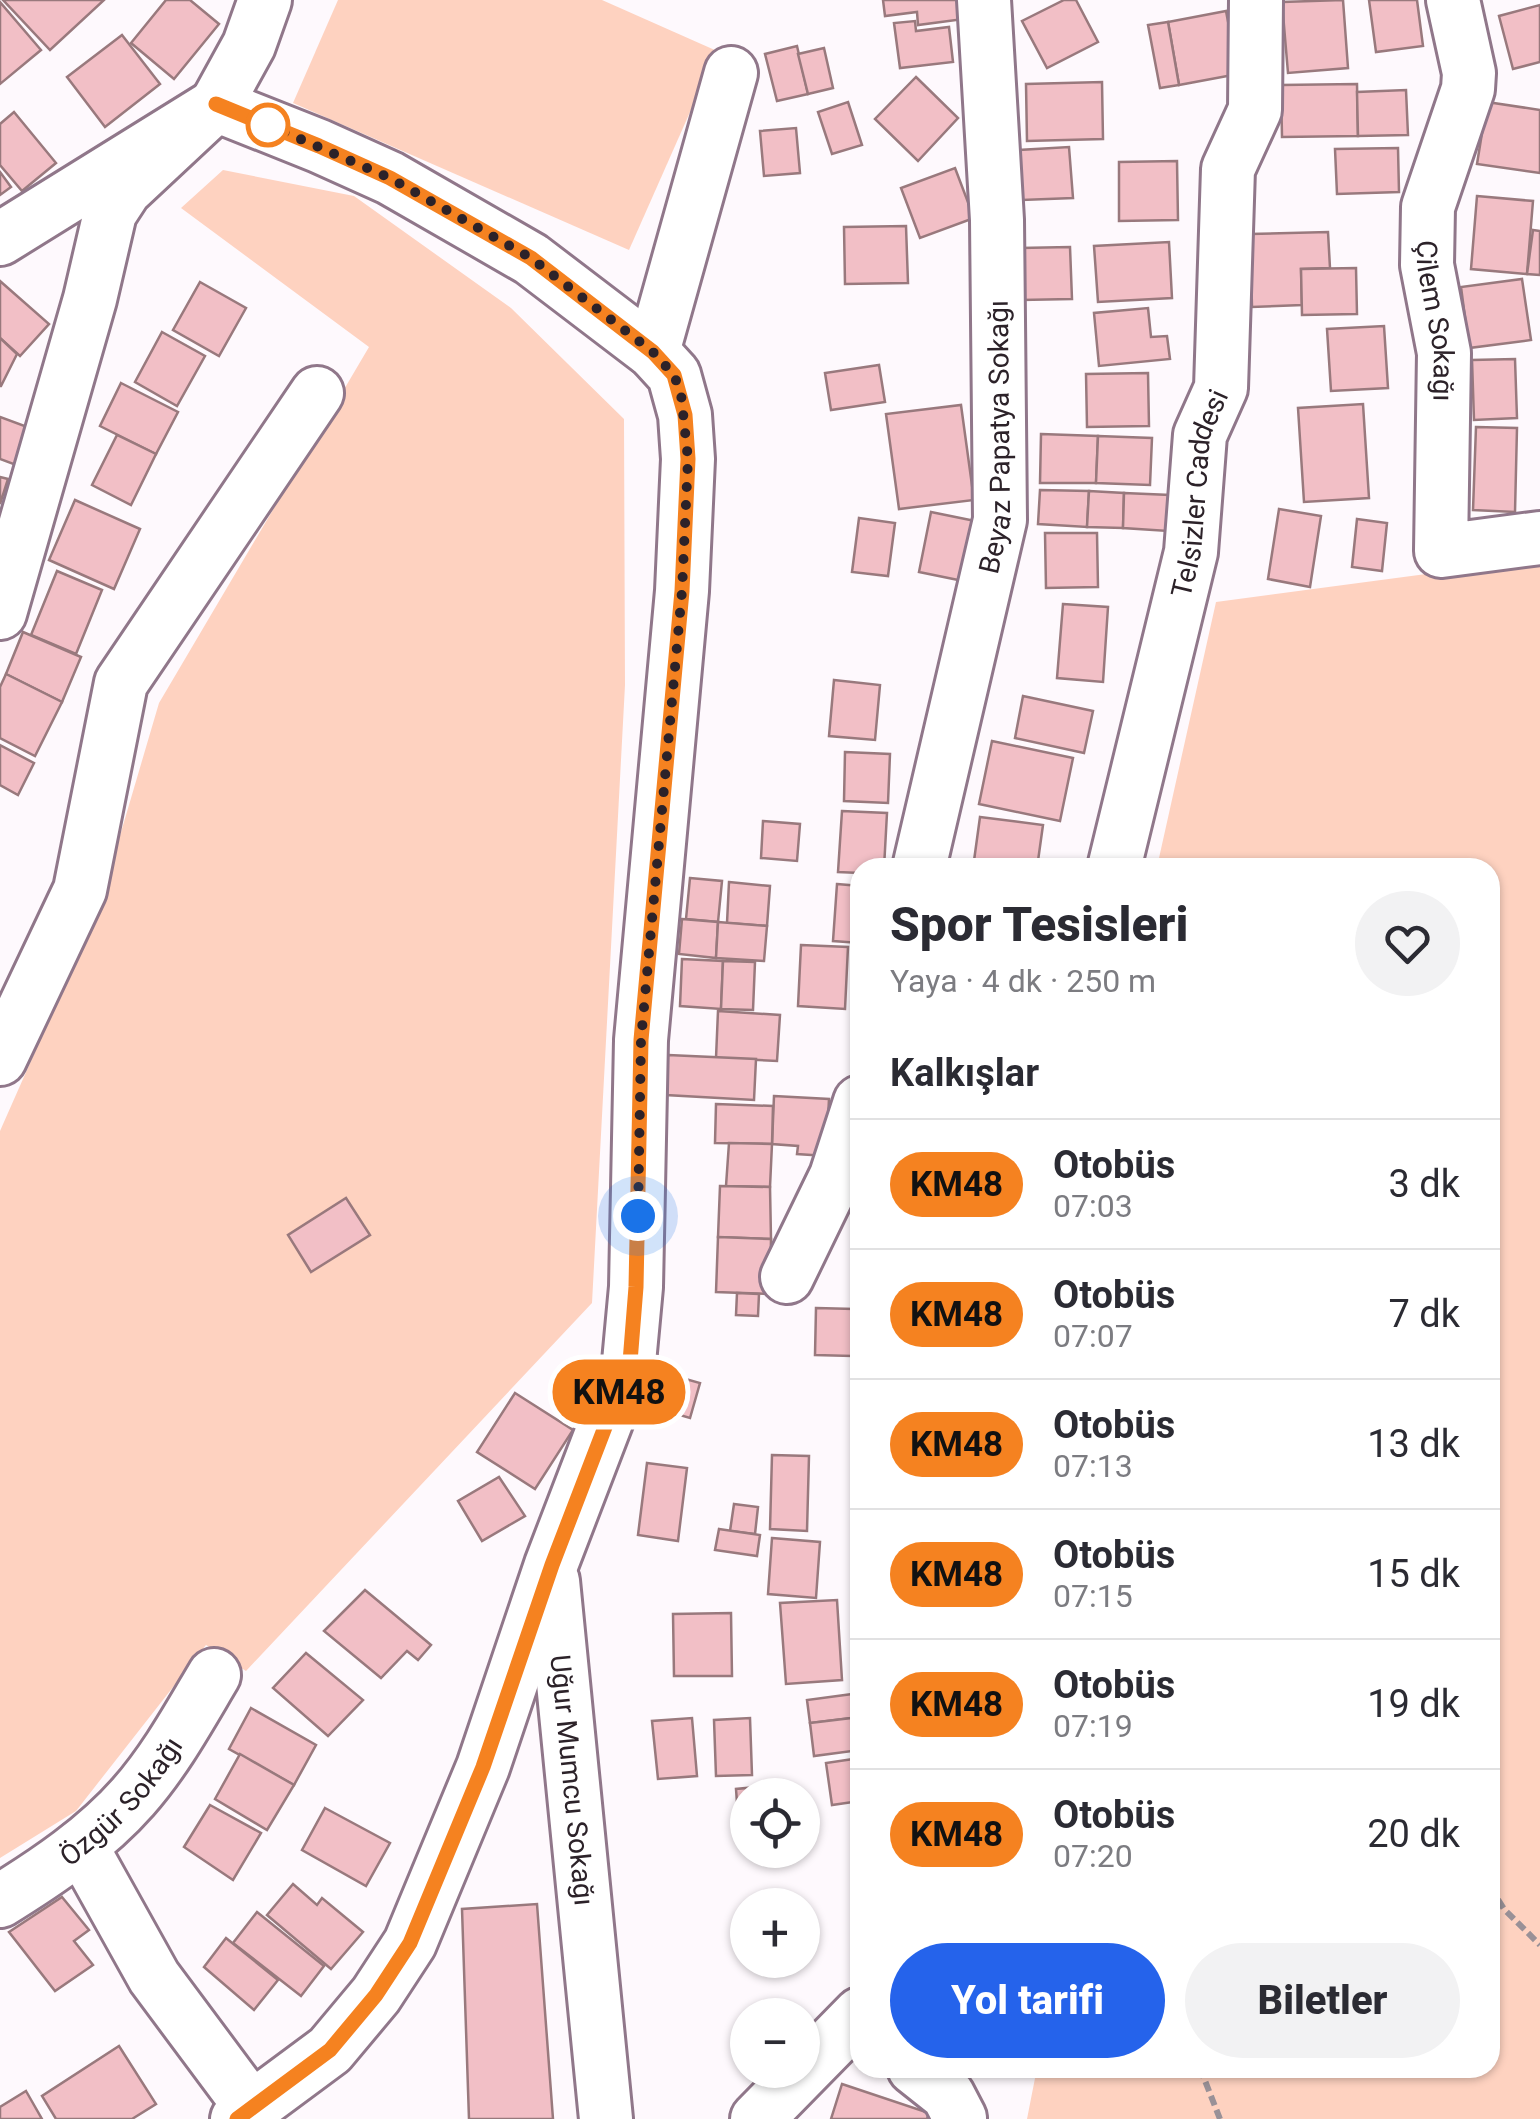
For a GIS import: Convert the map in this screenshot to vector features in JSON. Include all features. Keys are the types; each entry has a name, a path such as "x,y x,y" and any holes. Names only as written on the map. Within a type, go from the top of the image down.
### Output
{"street":[{"path":"0,614 90,300 110,213 124,190 216,104 249,45 265,0"},
{"name":"Beyaz Papatya Sokağı","path":"920,858 1000,520 998,259 984,0"},
{"name":"Telsizler Caddesi","path":"1116,858 1191,552 1200,435 1221,388 1228,169 1255,110 1256,0"},
{"name":"Çilem Sokağı","path":"1453,0 1469,74 1468,89 1430,196 1428,226 1428,265 1444,352 1440,551 1540,538"},
{"path":"653,352 731,73"},
{"path":"0,239 216,104"},
{"name":"Uğur Mumcu Sokağı","path":"216,104 337,154 531,258 653,352 674,375 681,394 688,459 682,591 641,1040 630,1362 552,1565 606,2119"},
{"path":"0,1059 80,890 121,683 317,393"},
{"path":"787,1276 836,1176 850,1133"},
{"path":"81,1846 154,1977 245,2114 330,2050 376,1995 410,1943 483,1767 552,1565"},
{"name":"Özgür Sokağı","path":"0,1902 81,1846 132,1798 177,1737 214,1675"},
{"path":"757,2119 850,2033"},
{"path":"927,2078 948,2095 960,2118"}],"path":[{"path":"1500,1903 1540,1945"},
{"path":"1204,2078 1220,2119"}],"shaded area":[{"path":"338,0 602,0 717,51 629,250 293,103"},
{"path":"223,170 354,196 511,308 624,419 625,685 592,1303 246,1671 206,1645 76,1811 0,1858 0,1131 99,907 159,703 369,347 181,208"},
{"path":"1540,559 1540,2119 1027,2119 1035,2078 1500,2078 1500,858 1159,858 1216,602"}],"building":[{"path":"3,0 104,0 50,50"},
{"path":"166,0 190,0 219,24 174,79 131,43"},
{"path":"883,0 962,0 964,19 918,25 917,12 885,16"},
{"path":"1064,0 1076,0 1098,42 1047,68 1022,21"},
{"path":"1343,0 1348,68 1288,73 1282,2"},
{"path":"1369,0 1417,0 1423,46 1376,52"},
{"path":"0,2 41,50 0,84"},
{"path":"1540,5 1540,62 1513,69 1499,16"},
{"path":"1226,11 1238,74 1179,85 1168,22"},
{"path":"915,21 916,31 949,27 953,62 900,68 894,23"},
{"path":"1168,22 1179,85 1160,88 1148,25"},
{"path":"122,35 160,84 105,127 67,77"},
{"path":"797,46 808,94 777,101 765,54"},
{"path":"824,48 833,88 808,94 798,54"},
{"path":"916,77 958,118 918,161 875,119"},
{"path":"1102,82 1103,139 1027,141 1026,84"},
{"path":"1357,84 1358,136 1282,137 1281,85"},
{"path":"1406,90 1408,135 1358,136 1357,92"},
{"path":"848,102 862,145 832,154 818,112"},
{"path":"1487,102 1540,110 1540,173 1477,164"},
{"path":"14,112 56,163 22,191 0,165 0,124"},
{"path":"796,128 800,173 764,176 760,131"},
{"path":"1069,147 1073,198 1022,200 1019,150"},
{"path":"1398,148 1399,192 1337,194 1335,149"},
{"path":"1177,161 1178,220 1119,221 1119,162"},
{"path":"955,168 974,218 920,238 901,188"},
{"path":"0,172 11,187 0,195"},
{"path":"1477,196 1533,201 1527,274 1471,269"},
{"path":"906,226 908,283 845,284 844,227"},
{"path":"1533,230 1540,231 1540,275 1527,274"},
{"path":"1328,232 1330,268 1301,269 1302,305 1252,307 1250,234"},
{"path":"1169,242 1172,298 1098,302 1094,246"},
{"path":"1070,247 1072,299 1021,300 1020,248"},
{"path":"1356,268 1357,314 1302,315 1301,269"},
{"path":"1522,279 1531,340 1469,348 1461,287"},
{"path":"0,281 49,324 20,356 0,338"},
{"path":"200,282 246,308 219,356 173,330"},
{"path":"1148,308 1151,337 1167,336 1170,359 1099,366 1094,313"},
{"path":"1384,326 1388,388 1331,391 1327,329"},
{"path":"162,332 205,356 177,406 135,382"},
{"path":"0,338 17,354 1,386 0,386"},
{"path":"1515,359 1517,418 1474,420 1472,360"},
{"path":"879,365 885,402 831,410 825,373"},
{"path":"1148,373 1149,426 1087,427 1086,374"},
{"path":"121,383 178,412 156,454 100,426"},
{"path":"1363,404 1369,498 1304,502 1298,408"},
{"path":"961,405 974,500 899,509 886,414"},
{"path":"0,417 30,428 16,465 0,459"},
{"path":"1476,427 1517,428 1515,512 1473,510"},
{"path":"1041,434 1098,436 1096,483 1040,483"},
{"path":"117,435 156,454 131,505 92,485"},
{"path":"1098,436 1152,438 1150,485 1096,483"},
{"path":"0,477 8,479 0,504"},
{"path":"1040,490 1089,491 1087,527 1038,524"},
{"path":"1089,491 1124,493 1123,528 1087,527"},
{"path":"1124,493 1170,495 1168,531 1123,528"},
{"path":"75,500 140,529 114,589 49,560"},
{"path":"1279,509 1321,516 1310,587 1268,579"},
{"path":"931,512 980,522 968,582 919,572"},
{"path":"859,518 895,523 888,576 852,572"},
{"path":"1357,519 1387,523 1382,571 1352,567"},
{"path":"1045,533 1097,533 1098,587 1046,588"},
{"path":"57,571 102,590 76,654 31,635"},
{"path":"1063,604 1108,607 1103,682 1057,678"},
{"path":"23,632 81,657 62,702 6,674"},
{"path":"6,674 62,702 35,756 0,738 0,687"},
{"path":"834,680 880,685 875,740 829,736"},
{"path":"1023,696 1093,711 1084,753 1015,738"},
{"path":"992,741 1073,758 1060,821 979,804"},
{"path":"0,745 34,763 18,795 0,785"},
{"path":"845,752 890,754 888,803 844,801"},
{"path":"842,811 887,813 885,858 850,858 850,873 838,872"},
{"path":"980,817 1043,825 1038,858 974,858"},
{"path":"763,821 800,824 797,861 761,858"},
{"path":"690,878 722,881 718,922 686,919"},
{"path":"729,882 770,886 767,926 727,923"},
{"path":"837,884 850,885 850,942 833,941"},
{"path":"682,919 718,922 716,958 679,954"},
{"path":"718,922 767,926 764,961 716,958"},
{"path":"801,945 848,947 845,1009 798,1006"},
{"path":"682,959 723,961 721,1009 680,1006"},
{"path":"723,961 755,962 753,1010 721,1009"},
{"path":"718,1011 780,1015 777,1061 716,1058"},
{"path":"668,1055 756,1059 754,1100 666,1095"},
{"path":"774,1096 829,1099 826,1156 797,1154 798,1146 772,1144"},
{"path":"716,1104 773,1106 772,1144 715,1143"},
{"path":"729,1143 772,1144 770,1187 726,1186"},
{"path":"720,1186 770,1187 771,1239 718,1237"},
{"path":"346,1198 370,1235 311,1272 288,1235"},
{"path":"718,1237 771,1239 770,1294 716,1292"},
{"path":"737,1293 759,1294 758,1316 736,1315"},
{"path":"816,1308 850,1309 850,1356 815,1355"},
{"path":"654,1370 700,1383 690,1418 645,1405"},
{"path":"515,1393 573,1430 535,1489 477,1452"},
{"path":"772,1455 809,1456 807,1531 770,1529"},
{"path":"647,1463 687,1468 678,1541 638,1535"},
{"path":"499,1477 525,1516 482,1541 458,1501"},
{"path":"734,1504 758,1507 755,1534 730,1531"},
{"path":"719,1529 760,1535 757,1556 715,1550"},
{"path":"772,1538 820,1542 816,1598 768,1594"},
{"path":"365,1590 431,1645 418,1660 407,1651 381,1678 324,1631"},
{"path":"837,1600 842,1680 786,1684 780,1603"},
{"path":"731,1613 732,1676 674,1676 673,1614"},
{"path":"306,1653 363,1700 328,1736 273,1688"},
{"path":"850,1694 850,1718 810,1723 807,1700"},
{"path":"251,1708 316,1745 294,1785 229,1749"},
{"path":"692,1718 697,1776 658,1779 652,1721"},
{"path":"750,1718 752,1775 716,1776 714,1720"},
{"path":"850,1718 850,1751 814,1756 810,1723"},
{"path":"240,1754 294,1785 267,1830 215,1799"},
{"path":"850,1759 850,1802 832,1805 826,1763"},
{"path":"210,1805 261,1833 233,1880 184,1847"},
{"path":"325,1808 390,1843 366,1886 302,1850"},
{"path":"293,1884 317,1905 322,1898 363,1932 331,1969 267,1915"},
{"path":"62,1897 89,1930 74,1941 93,1965 55,1991 9,1932"},
{"path":"537,1904 553,2119 469,2119 462,1909"},
{"path":"257,1912 324,1966 301,1996 233,1943"},
{"path":"226,1938 278,1980 254,2010 204,1967"},
{"path":"119,2046 156,2104 132,2119 56,2119 42,2096"},
{"path":"842,2084 929,2113 927,2119 831,2119"},
{"path":"26,2091 42,2119 0,2119 0,2107"}],"bus line":[{"name":"KM48","path":"216,104 390,178 531,258 653,352 674,375 685,415 688,459 682,591 641,1040 636,1287 630,1362 552,1565 483,1767 410,1943 376,1995 330,2050 237,2119"}],"route":[{"path":"268,125 390,178 531,258 653,352 674,375 681,394 688,459 682,591 641,1040 638,1216"}]}
